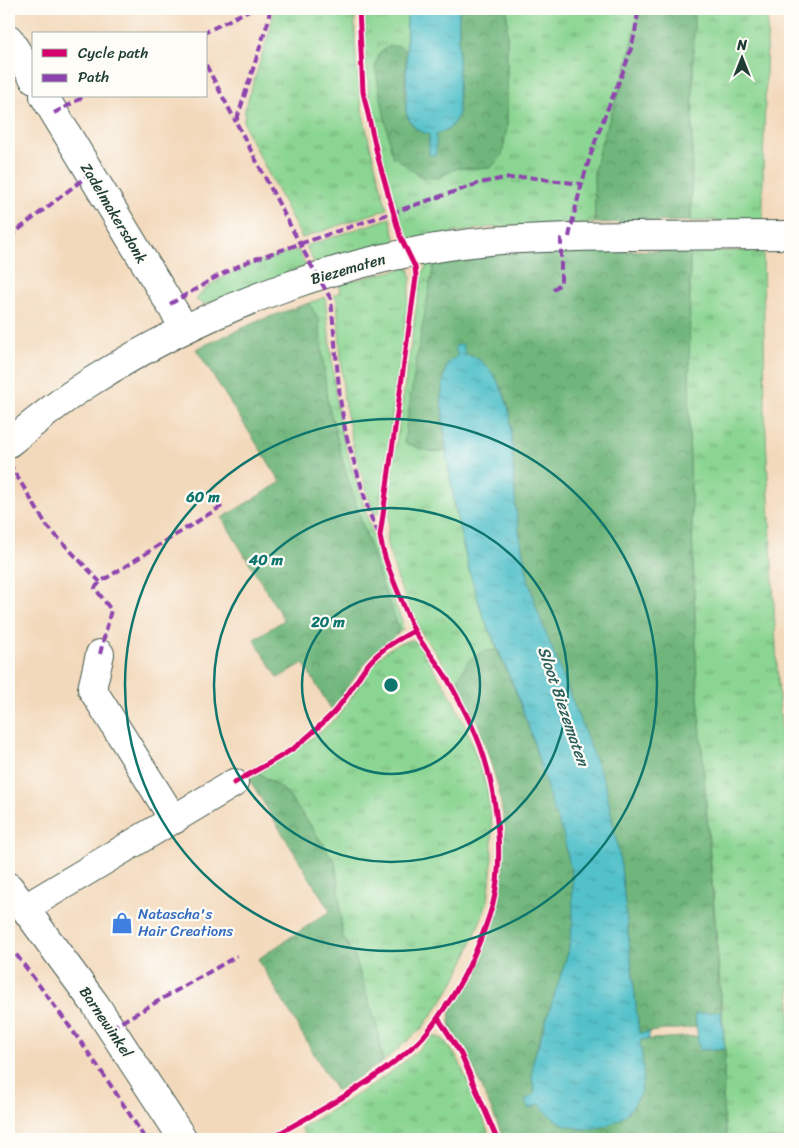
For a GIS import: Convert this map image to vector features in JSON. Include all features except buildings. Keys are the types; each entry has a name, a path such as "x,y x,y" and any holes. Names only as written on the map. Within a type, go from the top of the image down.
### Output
{"street":[{"path":"9,39 32,76"},
{"name":"Zadelmakersdonk","path":"45,98 185,329"},
{"name":"Biezematen","path":"9,443 54,407 91,381 185,329 272,292 318,276 381,259 423,250 488,241 528,238 790,235"},
{"path":"100,654 92,689 174,820"},
{"name":"Barnewinkel","path":"183,1139 95,1004 17,898 174,820 234,783"}],"green space":[{"path":"274,9 355,9 355,38 362,110 387,209 302,238 247,132 244,121 245,109 270,30"},
{"path":"365,9 407,9 406,51 399,46 386,118 392,155 438,178 457,168 491,168 507,128 507,9 640,9 625,73 599,150 594,173 595,223 539,224 485,228 409,240 406,236 387,173 371,109 366,59"},
{"path":"459,9 507,9 507,128 502,155 491,168 457,168 438,178 421,177 392,155 375,67 379,54 388,46 399,46 406,51 406,112 414,127 419,131 429,134 430,155 436,134 449,129 458,116"},
{"path":"640,9 694,9 691,221 595,223 594,173 599,150 625,73"},
{"path":"694,9 768,9 763,221 691,221"},
{"path":"390,218 395,238 394,243 315,264 306,246"},
{"path":"298,250 306,266 209,303 204,304 196,300 215,282 242,268"},
{"path":"559,250 690,251 689,430 697,683 721,1011 695,1014 696,1027 639,1033 621,866 606,787 537,610 529,582 516,511 508,404 502,389 480,360 472,356 457,356 446,367 441,397 446,450 435,452 404,442 434,263 500,253"},
{"path":"690,251 763,251 765,415 790,883 790,1139 727,1139 723,1110 725,1049 697,683 689,430"},
{"path":"434,263 416,362 438,452 446,450 464,552 471,577 497,650 476,655 471,659 457,682 421,632 400,586 387,545 394,457 421,276 427,264"},
{"path":"409,267 411,278 379,512 374,514 353,446 344,399 337,300 334,295 341,292 339,284"},
{"path":"325,297 336,399 342,435 393,600 402,621 403,629 396,636 399,628 382,584 346,474 327,399 309,303"},
{"path":"309,303 319,320 327,399 346,474 382,584 399,628 391,640 372,655 361,668 331,709 303,663 278,678 254,639 284,620 222,518 281,482 196,349 258,321"},
{"path":"413,640 418,644 451,696 467,730 487,788 492,827 492,864 488,901 455,980 422,1028 383,1062 377,1027 355,958 342,935 335,862 285,791 259,773 309,740 337,717 377,660 387,650"},
{"path":"497,650 521,706 564,838 572,880 574,909 571,937 564,969 533,1061 532,1078 535,1095 525,1100 540,1103 559,1122 581,1129 596,1129 609,1125 643,1081 640,1040 698,1036 699,1050 725,1049 723,1110 727,1139 504,1139 474,1069 452,1030 449,1020 450,1012 466,987 499,904 505,827 498,786 479,726 457,682 471,658 482,652"},
{"path":"259,773 285,791 335,862 342,935 355,958 377,1027 383,1062 336,1091 258,959 330,911 249,779"},
{"path":"432,1036 443,1039 458,1059 491,1139 307,1139 301,1128 387,1075"}],"water":[{"path":"407,9 459,9 458,116 449,129 436,134 436,155 429,155 429,134 414,127 406,112"},
{"name":"Sloot Biezematen","path":"463,344 465,355 474,357 482,362 495,377 510,414 516,511 529,582 537,610 606,787 621,866 639,1033 649,1032 649,1039 640,1040 643,1080 640,1093 632,1107 621,1118 608,1125 593,1128 578,1128 564,1124 551,1116 540,1104 529,1109 525,1100 535,1094 532,1078 533,1061 568,953 573,920 572,875 563,834 552,806 533,740 516,691 482,613 458,523 447,460 441,397 446,367 457,356 455,346"},
{"path":"721,1011 725,1049 699,1050 695,1014"}],"marked path":[{"path":"206,32 251,9"},
{"path":"270,9 268,22 236,122 311,265 331,299 340,399 346,435 370,515 379,534"},
{"path":"569,237 591,153 629,55 638,9"},
{"path":"208,69 236,122"},
{"path":"54,113 81,98"},
{"path":"9,237 91,173"},
{"path":"170,304 218,276 249,261 480,183 527,177 581,184"},
{"path":"553,290 561,283 561,237"},
{"path":"9,463 47,526 100,582"},
{"path":"100,654 111,610 95,588 100,582 222,506"},
{"path":"9,945 97,1065 145,1139"},
{"path":"111,1028 237,956"}],"cycle path":[{"path":"269,1139 327,1107 365,1083 401,1057 423,1037 450,1000 469,965 489,915 497,882 498,837 496,813 487,767 480,745 451,685 413,629 390,571 380,536 416,277 415,267 400,236 378,158 363,92 359,9"},
{"path":"234,783 287,753 304,740 336,709 348,695 366,667 378,654 414,631"},
{"path":"438,1018 461,1054 497,1139"}],"place":[{"name":"Natascha's Hair Creations","path":"122,923"}]}
